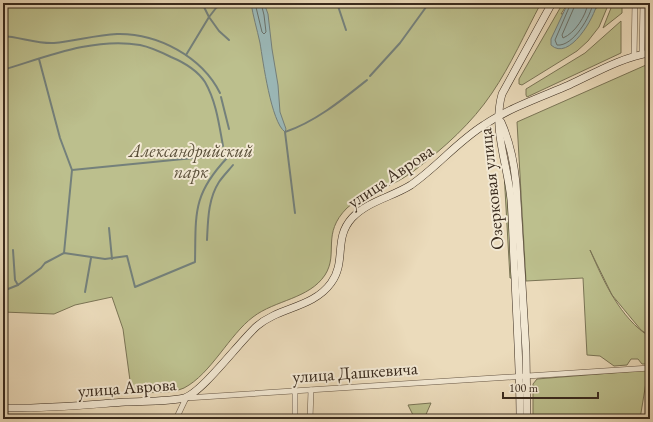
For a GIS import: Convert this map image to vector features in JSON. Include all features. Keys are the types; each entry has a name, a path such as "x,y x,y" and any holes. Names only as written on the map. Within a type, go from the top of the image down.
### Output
{"street":[{"path":"498,116 502,94 552,3"},
{"path":"634,57 635,3"},
{"path":"642,54 643,3"},
{"name":"улица Аврова","path":"3,408 50,408 186,398 213,375 260,323 274,314 311,300 326,290 335,276 338,267 342,233 354,216 364,208 410,185 474,132 498,116 634,57 650,53"},
{"name":"Озерковая улица","path":"498,116 507,136 516,174 523,376 527,419"},
{"name":"улица Дашкевича","path":"186,398 650,368"},
{"name":"Озерковая улица","path":"520,419 523,376"},
{"path":"310,419 311,390"},
{"path":"295,391 295,419"},
{"path":"176,419 186,398"}],"green space":[{"name":"Александрийский парк","path":"3,3 541,3 512,60 476,115 447,144 407,176 357,200 339,217 332,235 331,259 329,267 325,275 318,283 301,294 262,311 253,317 236,334 203,374 194,382 179,390 136,393 131,388 123,329 112,297 75,305 54,314 3,312"},
{"path":"563,3 568,3 561,14 596,9 597,3 609,3 599,27 588,41 577,51 522,85 519,84 519,79"},
{"path":"613,3 622,3 622,13 603,28"},
{"path":"621,21 621,53 527,97 526,89 585,53"},
{"path":"646,65 650,67 650,336 641,330 612,295 630,320 639,329 650,337 650,364 642,364 638,359 631,359 627,365 614,366 600,356 587,355 583,278 526,281 517,122","holes":["590,250 612,294 601,274"]},
{"path":"504,172 506,172 512,278 510,278"},
{"path":"648,370 640,419 533,419 533,384 537,379"},
{"path":"431,403 424,419 415,419 408,405"}],"water":[{"path":"251,3 264,3 268,14 278,85 280,112 286,129 285,132 280,126 272,104"},
{"path":"568,3 597,3 592,18 580,36 566,48 558,49 551,45 551,39"}],"waterway":[{"path":"186,55 209,17 202,3"},
{"path":"224,3 216,8 209,17 219,31 229,40"},
{"path":"337,3 346,30"},
{"path":"370,76 400,43 429,3"},
{"path":"3,36 48,43 117,34 148,38 163,43 190,58 202,68 220,93"},
{"path":"3,70 53,54 88,46 123,43 152,48 185,64 194,70 205,82 214,105 223,146"},
{"path":"39,59 60,138 72,170 64,253"},
{"path":"295,213 285,132 318,116 338,103 367,80"},
{"path":"221,97 229,129"},
{"path":"13,250 15,280 18,285 41,268 45,263 64,253 105,259 127,256 135,287 195,262 196,218 198,206 207,183 227,158 224,155 72,170"},
{"path":"207,240 209,210 215,189 233,165"},
{"path":"109,228 112,259"},
{"path":"85,292 91,258"},
{"path":"3,291 18,285"}]}
